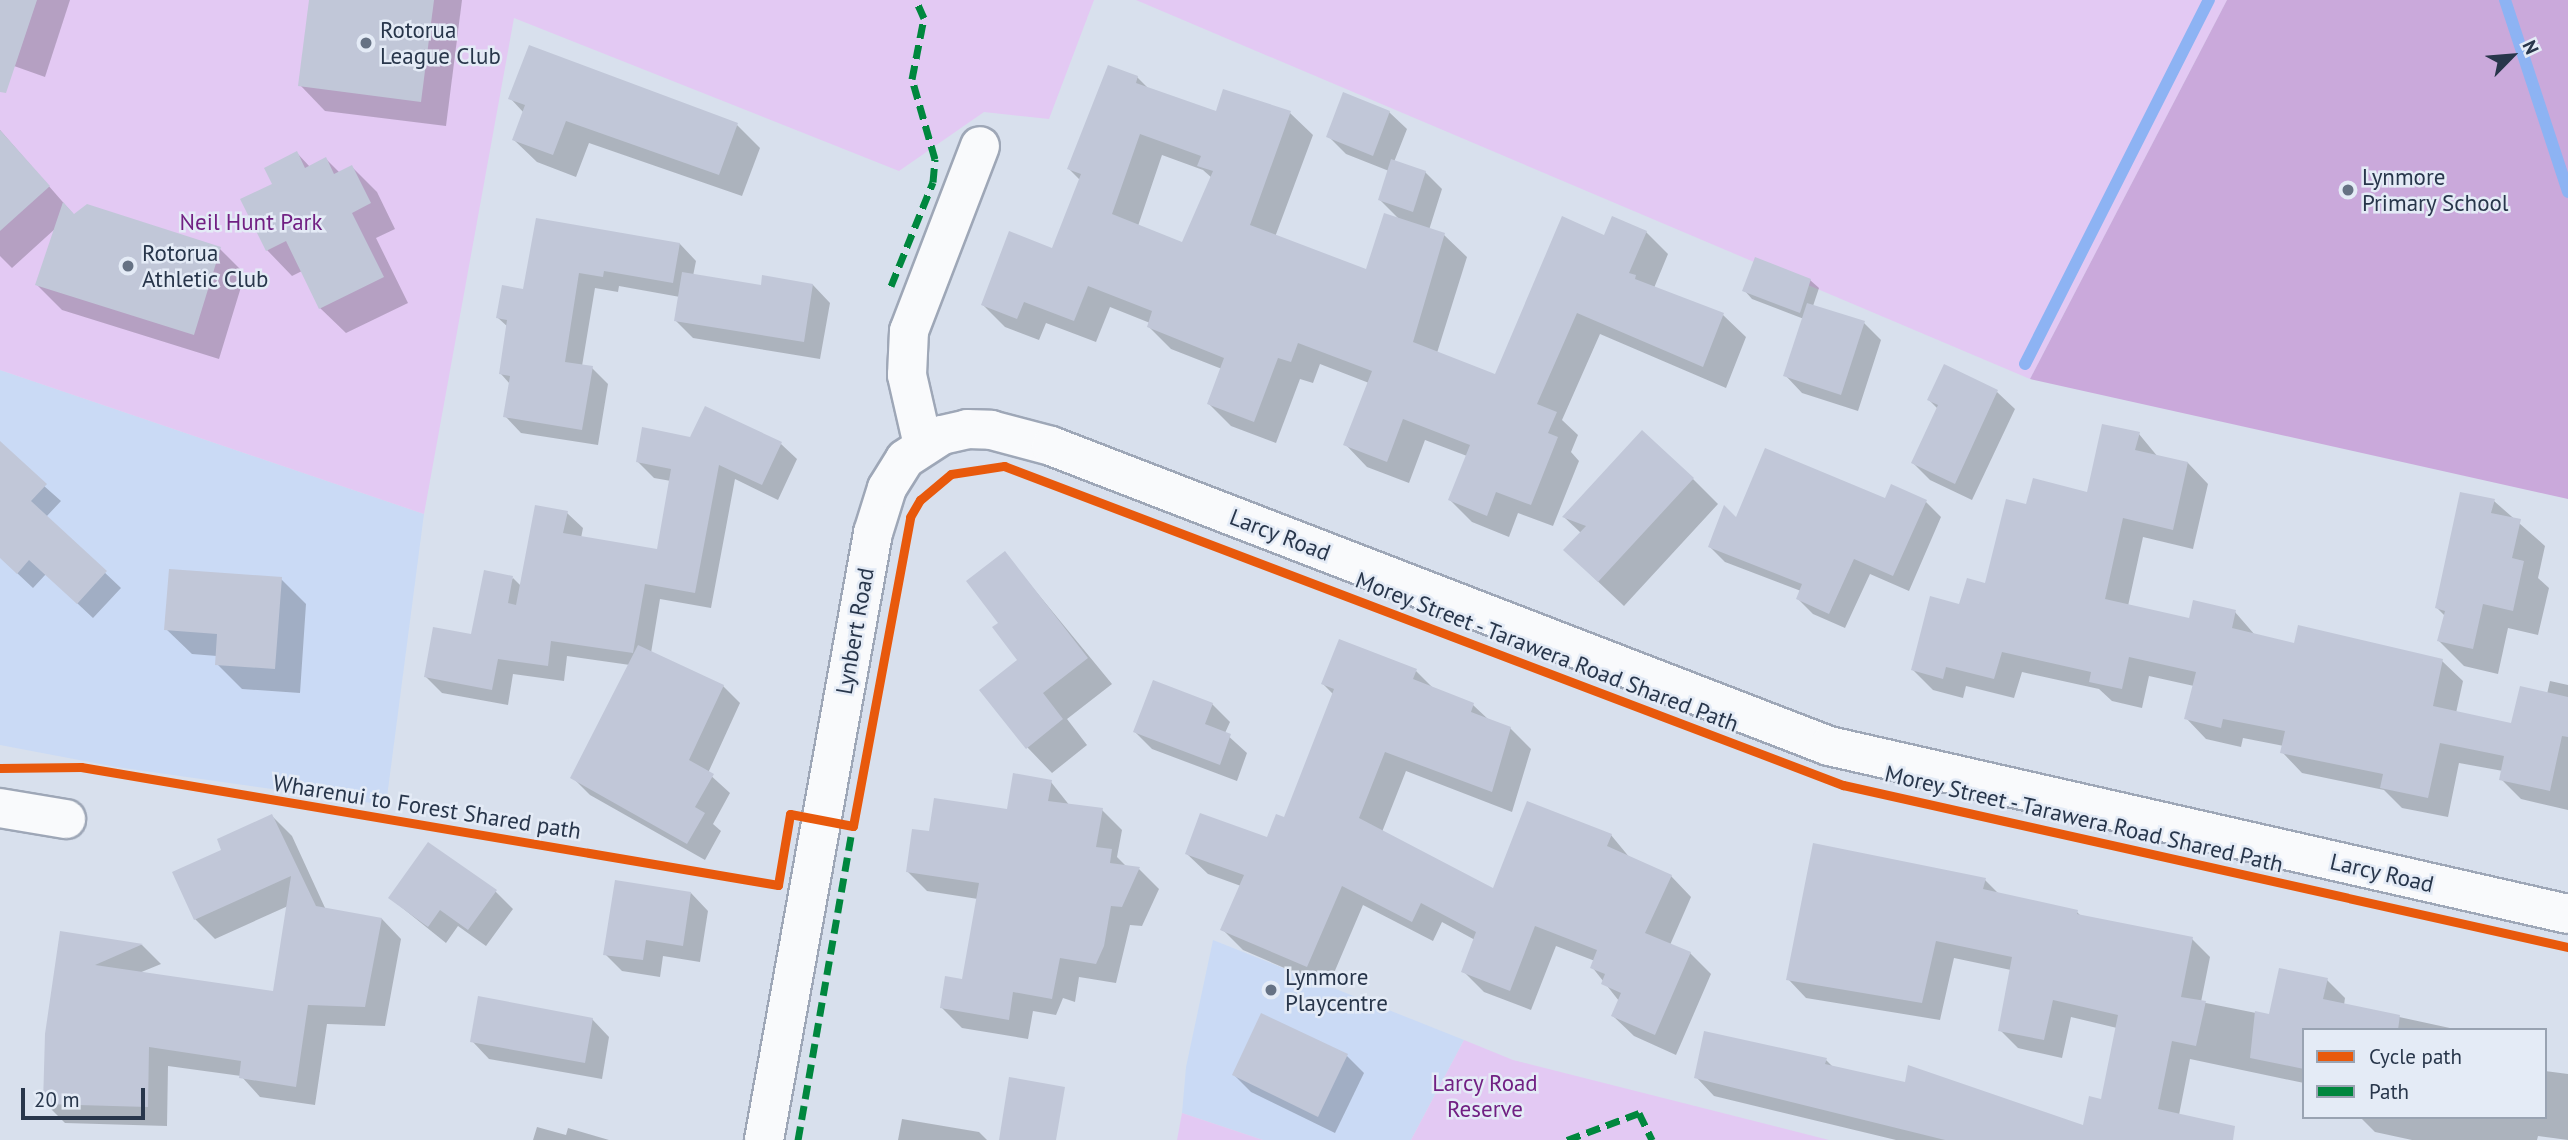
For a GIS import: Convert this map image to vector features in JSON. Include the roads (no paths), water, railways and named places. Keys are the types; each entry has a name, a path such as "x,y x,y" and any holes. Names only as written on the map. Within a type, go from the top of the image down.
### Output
{"street":[{"path":"923,445 907,376 909,331 980,146"},
{"name":"Larcy Road","path":"923,445 967,429 991,429 1036,440 1829,746 2568,914"},
{"name":"Lynbert Road","path":"764,1140 873,533 887,488 905,459 923,445"},
{"path":"0,808 66,819"}],"waterway":[{"path":"2025,364 2209,0"},
{"path":"2505,0 2568,192"}],"place":[{"name":"Rotorua League Club","path":"366,43"},
{"name":"Lynmore Primary School","path":"2348,190"},
{"name":"Rotorua Athletic Club","path":"128,266"},
{"name":"Lynmore Playcentre","path":"1271,990"}],"park label":[{"name":"Neil Hunt Park","path":"251,222"},
{"name":"Larcy Road Reserve","path":"1485,1096"}]}
